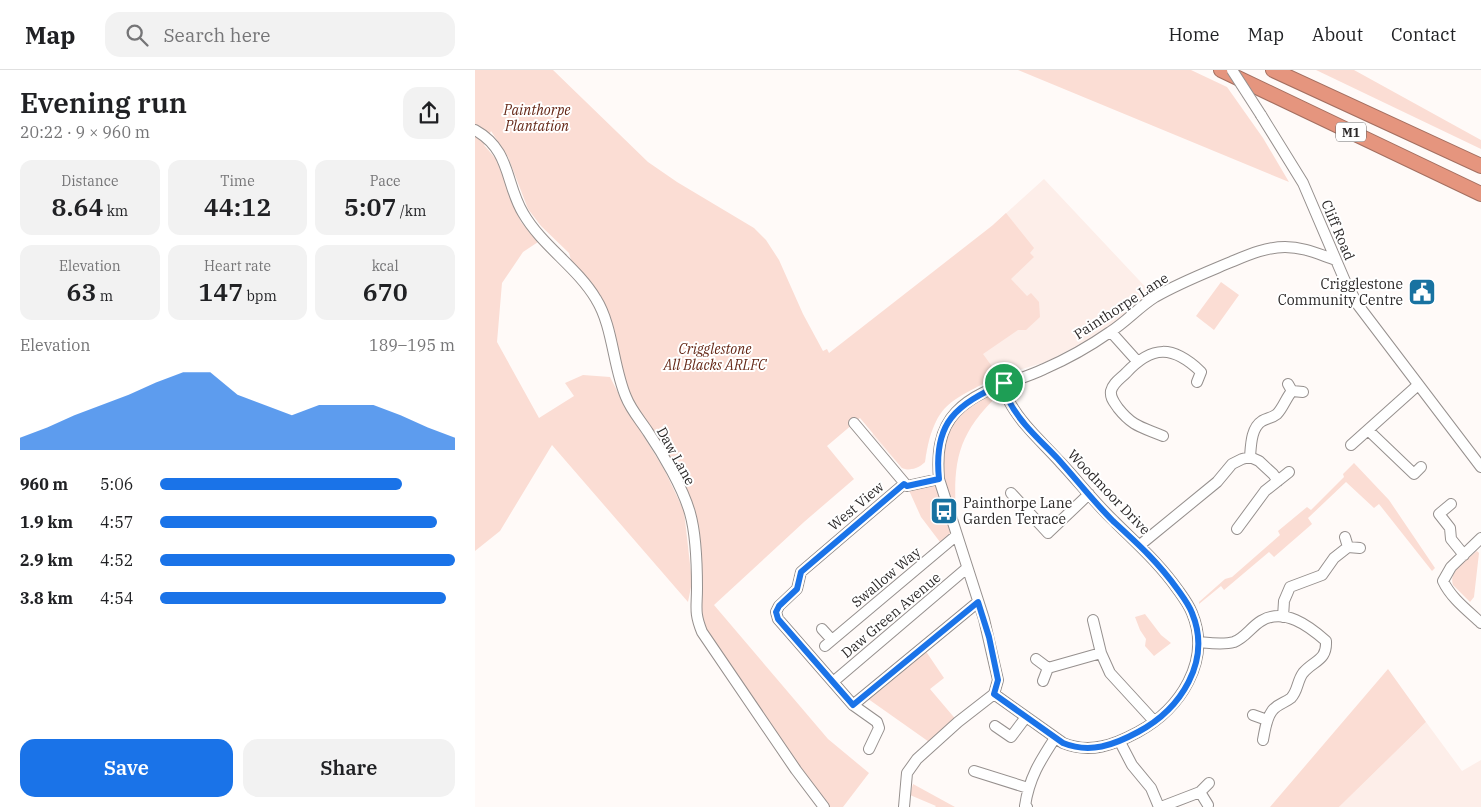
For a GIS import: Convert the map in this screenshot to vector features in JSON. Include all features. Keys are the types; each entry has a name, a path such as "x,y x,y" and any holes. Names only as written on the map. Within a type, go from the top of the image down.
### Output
{"highway":[{"name":"M1","path":"1221,70 1481,194"},
{"name":"M1","path":"1273,70 1481,166"}],"street":[{"name":"Cliff Road","path":"1232,70 1303,183 1345,281 1358,305 1481,467"},
{"name":"Daw Lane","path":"475,130 492,143 499,153 510,177 517,201 529,223 587,286 597,300 605,320 627,400 663,457 690,513 696,556 697,589 695,611 702,632 796,770 824,807"},
{"name":"Painthorpe Lane","path":"994,694 998,680 989,637 939,479 940,440 948,422 965,404 1004,383 1044,370 1111,332 1149,301 1179,284 1213,269 1266,249 1285,247 1308,249 1336,260"},
{"path":"1111,332 1137,361"},
{"path":"1163,436 1132,424 1111,399 1111,390 1115,383 1145,355 1166,352 1176,353 1201,372 1197,382"},
{"name":"Woodmoor Drive","path":"994,694 1055,738 1073,747 1108,746 1120,742 1154,721 1173,705 1185,691 1193,675 1199,642 1192,612 1171,580 1023,422 1008,400 1004,383"},
{"path":"1351,445 1418,385"},
{"path":"1250,457 1252,438 1257,426 1262,421 1279,412 1290,387 1303,392"},
{"path":"854,423 907,486 939,479"},
{"path":"1143,440 1147,429"},
{"path":"1368,430 1414,474 1421,467"},
{"path":"1140,545 1217,482 1232,464 1241,459 1250,457 1259,461 1278,481"},
{"path":"1237,529 1265,491 1289,472"},
{"name":"West View","path":"833,682 778,619 776,612 779,606 797,589 801,572 904,484"},
{"path":"1011,493 1048,533 1089,494"},
{"path":"1428,513 1439,514 1451,504"},
{"path":"1439,514 1450,528 1451,539 1464,555"},
{"name":"Swallow Way","path":"822,629 828,643 957,534"},
{"path":"1345,537 1348,547"},
{"path":"1481,538 1451,567 1443,581 1453,597 1481,622"},
{"path":"1283,617 1285,601 1291,587 1322,575 1334,558 1348,547 1359,548"},
{"name":"Daw Green Avenue","path":"833,682 967,568"},
{"path":"853,705 978,602"},
{"path":"1199,642 1233,642 1261,621 1271,617 1295,619 1327,641 1327,648 1321,659 1303,673 1294,694 1277,705 1271,712 1267,720 1263,740"},
{"path":"1093,620 1101,653 1110,673 1154,721"},
{"path":"1048,668 1101,653"},
{"path":"1036,659 1048,668"},
{"path":"1043,681 1048,668"},
{"path":"833,682 853,705 877,722 879,728 869,749"},
{"path":"904,807 907,773 917,759 958,722 994,694"},
{"path":"1253,715 1267,720"},
{"path":"995,726 1011,737 1026,717"},
{"path":"1027,807 1025,806 1028,788 1037,764 1055,738"},
{"path":"1120,742 1131,765 1151,788 1160,807 1200,792 1209,783"},
{"path":"975,771 987,770 1028,788"},
{"path":"1200,792 1207,804"}],"shaded area":[{"path":"1044,179 1153,295 1095,336 1046,362 998,376 957,397 940,412 929,438 925,462 916,468 907,470 902,468 872,435 993,225"},
{"path":"1426,722 1462,771 1481,760 1481,807 1339,807"}],"green space":[{"path":"475,70 553,70 648,162 677,182 754,228 766,240 779,260 803,314 823,351 827,349 829,353 1006,213 1034,248 1030,253 1034,257 1011,279 1027,296 1031,293 1039,302 1040,317 1026,330 1018,330 983,354 999,376 956,399 939,415 933,427 925,462 915,468 902,468 860,418 827,446 854,479 714,605 828,739 869,773 843,807 828,807 702,632 690,513 634,412 605,320 575,274 569,253 541,226 528,209 508,157 491,131 484,145 496,159 521,222 538,242 523,252 502,283 497,342 539,418 574,396 565,383 583,375 610,377 625,406 664,469 684,511 692,582 688,602 552,445 500,531 475,551"},
{"path":"1018,70 1191,70 1227,87 1263,138 1289,182"},
{"path":"1316,70 1354,70 1481,140 1481,149"},
{"path":"1221,282 1239,295 1214,330 1196,316"},
{"path":"1006,388 988,406 965,438 959,454 956,471 957,535 943,546 921,517 907,486 939,479 940,439 965,404"},
{"path":"1354,463 1389,500 1435,568 1432,571 1379,504 1374,508 1346,482 1308,518 1312,524 1274,557 1269,552 1224,590 1221,586 1199,604 1225,579 1232,577 1280,535 1278,531 1307,507 1311,510 1344,477 1343,474"},
{"path":"1477,551 1479,553 1474,597 1470,602 1453,585 1452,580 1456,570"},
{"path":"1145,614 1161,635 1171,643 1154,656 1145,646 1146,639 1135,617"},
{"path":"923,647 944,678 930,689 958,722 932,744 864,696"},
{"path":"1388,669 1426,722 1339,807 1270,807"},
{"path":"913,784 955,807 935,807 910,795"}],"place":[{"name":"Crigglestone Community Centre","path":"1422,292"},
{"name":"Painthorpe Lane Garden Terrace","path":"944,511"}],"route":[{"path":"1004,383 1008,400 1023,422 1171,580 1192,612 1197,629 1199,642 1197,657 1193,675 1185,691 1164,714 1143,730 1108,746 1084,748 1073,747 1063,743 994,694 998,680 989,637 978,602 853,705 778,619 776,612 779,606 797,589 801,572 826,549 904,484 907,486 939,479 938,454 940,440 948,422 955,412 965,404 1004,383"}],"park label":[{"name":"Painthorpe Plantation","path":"537,118"},
{"name":"Crigglestone All Blacks ARLFC","path":"715,358"}]}
